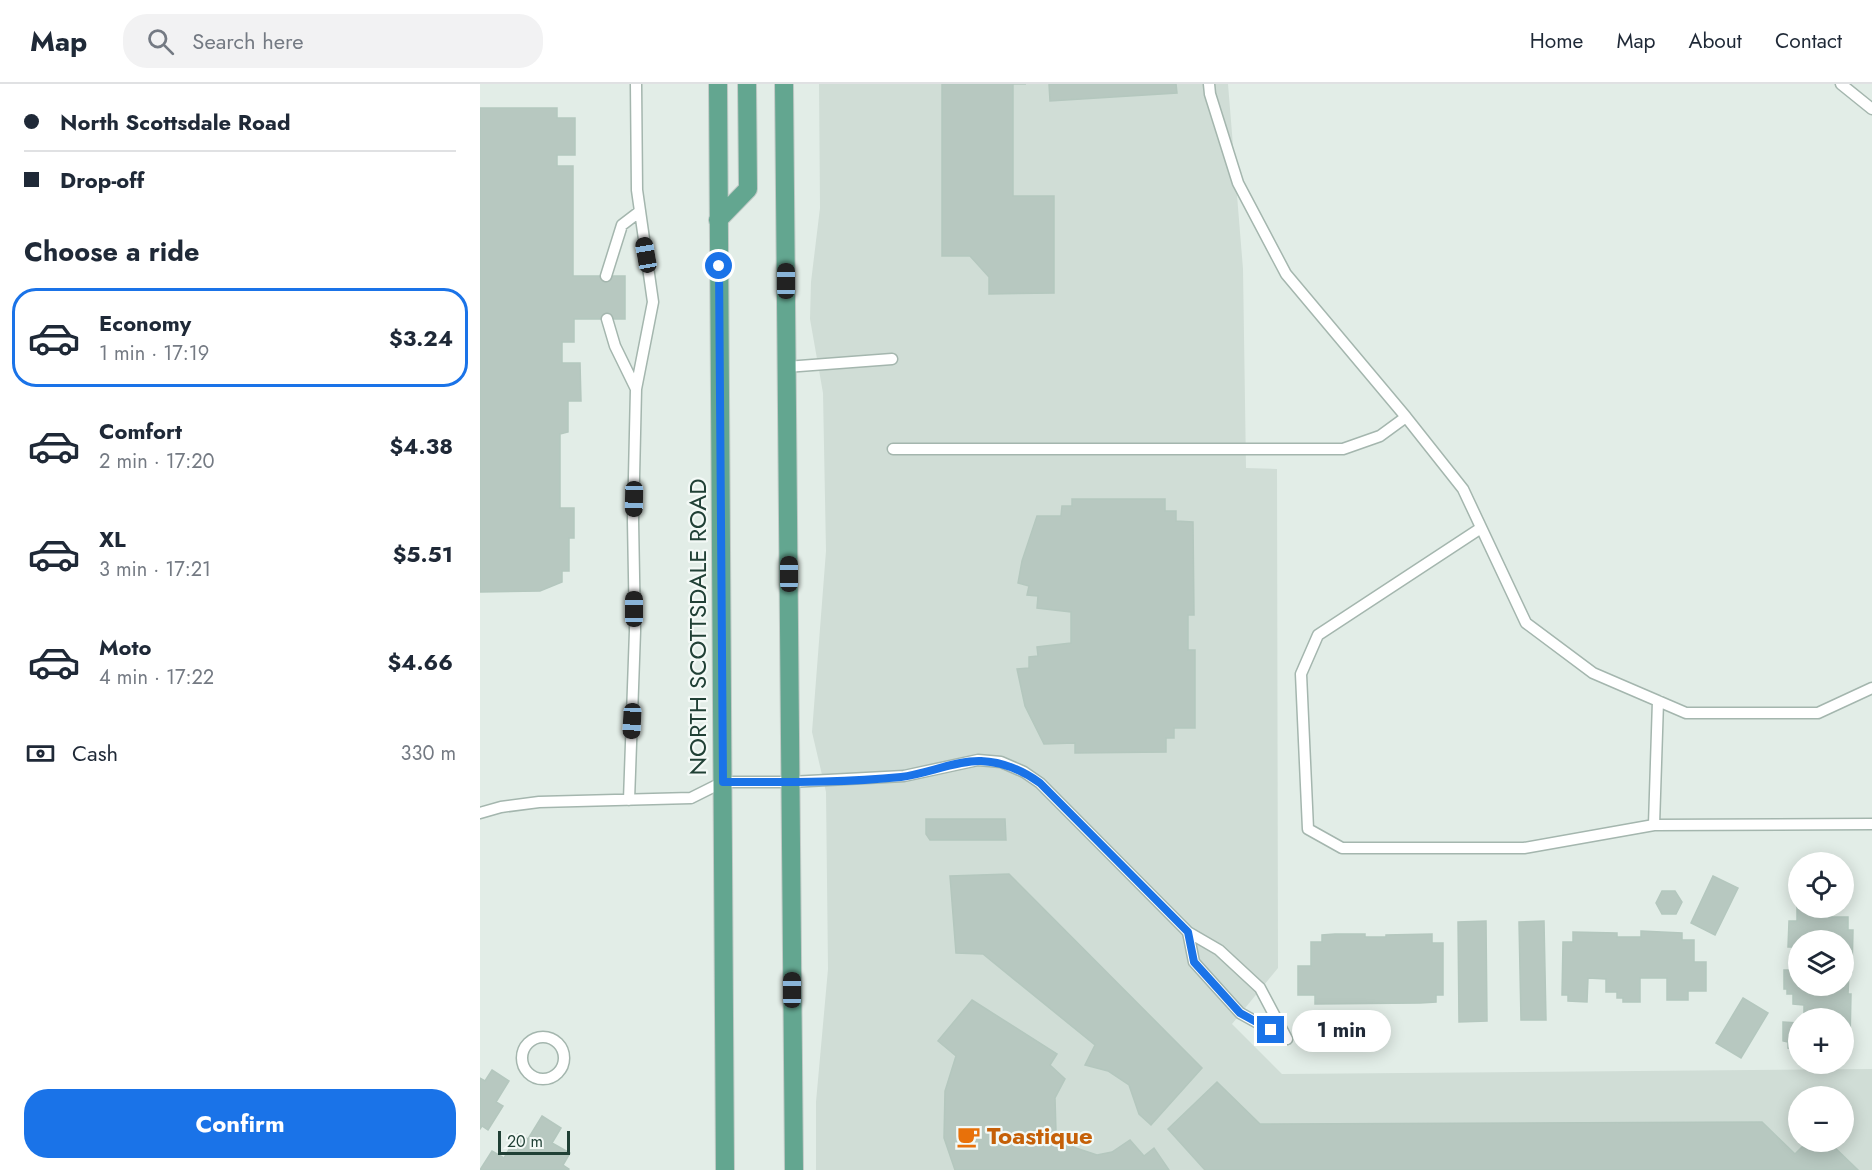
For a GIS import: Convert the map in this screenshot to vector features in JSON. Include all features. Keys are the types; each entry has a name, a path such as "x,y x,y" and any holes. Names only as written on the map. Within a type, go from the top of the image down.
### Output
{"main road":[{"name":"NORTH SCOTTSDALE ROAD","path":"718,84 725,1170"},
{"path":"718,220 748,189 747,84"},
{"path":"784,84 794,1170"}],"lane":[{"path":"629,800 634,631 633,521 636,389 653,302 636,190 636,84"},
{"path":"1209,84 1210,94 1238,183 1286,274 1463,489 1526,623 1593,673 1686,713 1818,713 1872,688"},
{"path":"1840,84 1872,109"},
{"path":"606,276 622,225 639,212"},
{"path":"607,319 615,346 636,389"},
{"path":"786,367 892,359"},
{"path":"893,449 1343,449 1380,436 1406,417"},
{"path":"1481,528 1318,635 1301,674 1308,829 1342,848 1524,848 1654,825 1872,824"},
{"path":"1654,825 1658,701"},
{"path":"480,813 501,807 539,802 691,798 723,782 790,782 904,776 978,760 1001,762 1024,772 1040,783 1188,932 1220,950 1260,988 1287,1039 1240,1013 1194,962 1188,932"}],"shaded area":[{"path":"819,84 1228,84 1243,269 1246,468 1277,469 1278,968 1232,1024 1282,1074 1788,1070 1788,1074 1854,1074 1854,1069 1872,1069 1872,1170 816,1170 816,1102 828,969 826,792 812,732 826,551 823,393 810,319 811,282 820,208"}],"building":[{"path":"942,84 1013,84 1013,196 1054,196 1054,293 989,294 989,277 970,256 942,256"},
{"path":"1049,84 1176,84 1177,93 1050,101"},
{"path":"480,108 557,108 557,118 575,118 575,155 557,155 557,166 573,166 573,276 625,276 625,319 574,319 574,342 562,342 562,363 580,363 581,401 568,401 568,432 560,434 560,508 574,508 574,538 569,538 569,571 562,571 562,582 540,591 480,592"},
{"path":"1072,499 1165,499 1165,511 1176,511 1176,521 1193,522 1194,615 1188,615 1188,650 1195,650 1195,728 1174,728 1174,738 1166,738 1166,752 1075,753 1075,743 1044,744 1025,706 1017,669 1029,668 1029,657 1038,656 1037,647 1071,643 1071,612 1037,608 1038,596 1027,595 1029,586 1018,583 1022,561 1037,516 1061,516 1062,506 1072,506"},
{"path":"926,819 1005,819 1006,840 930,840 926,834"},
{"path":"1009,874 1202,1068 1151,1125 1139,1114 1129,1085 1108,1071 1085,1065 1095,1045 983,954 956,953 950,876"},
{"path":"1713,876 1738,888 1715,935 1691,923"},
{"path":"1662,891 1675,891 1682,902 1676,914 1662,914 1656,903"},
{"path":"1797,918 1848,918 1848,930 1789,930 1789,921 1797,921"},
{"path":"1486,921 1487,1021 1459,1022 1458,922"},
{"path":"1544,921 1546,1020 1521,1020 1519,922"},
{"path":"1641,931 1682,933 1682,940 1694,940 1694,962 1706,962 1706,991 1688,991 1688,1000 1667,1000 1667,978 1640,978 1640,1002 1623,1002 1623,998 1617,998 1617,992 1606,992 1606,979 1588,978 1587,1002 1568,1001 1568,995 1562,995 1563,942 1573,942 1573,932 1617,933 1617,937 1641,937"},
{"path":"1432,934 1432,943 1443,943 1443,995 1436,995 1436,1002 1315,1004 1315,995 1298,995 1298,966 1311,966 1311,942 1322,942 1322,935 1386,937 1386,935"},
{"path":"1784,970 1788,970 1788,994 1787,989 1784,989"},
{"path":"1793,996 1851,996 1851,1008 1804,1008 1804,1005 1793,1004"},
{"path":"1743,998 1768,1013 1741,1058 1716,1043"},
{"path":"972,1000 1057,1054 1050,1065 1065,1079 1055,1098 1056,1132 1076,1148 1097,1155 1112,1152 1130,1140 1144,1156 1154,1148 1169,1170 955,1170 944,1138 945,1091 956,1056 938,1041"},
{"path":"1783,1022 1788,1022 1788,1042 1783,1041"},
{"path":"492,1070 509,1081 496,1102 503,1106 488,1130 482,1126 480,1129 480,1078 485,1081"},
{"path":"1217,1082 1260,1124 1762,1122 1788,1147 1788,1152 1795,1154 1797,1152 1839,1152 1858,1170 1205,1170 1168,1129"},
{"path":"542,1116 561,1128 552,1143 570,1153 563,1165 568,1170 480,1170 492,1151 504,1158 518,1134 528,1139"}],"place":[{"name":"Toastique","path":"969,1136"}],"route":[{"path":"719,266 723,782 790,782 896,777 978,760 1001,762 1024,772 1040,783 1188,932 1194,962 1240,1013 1271,1030"}]}
